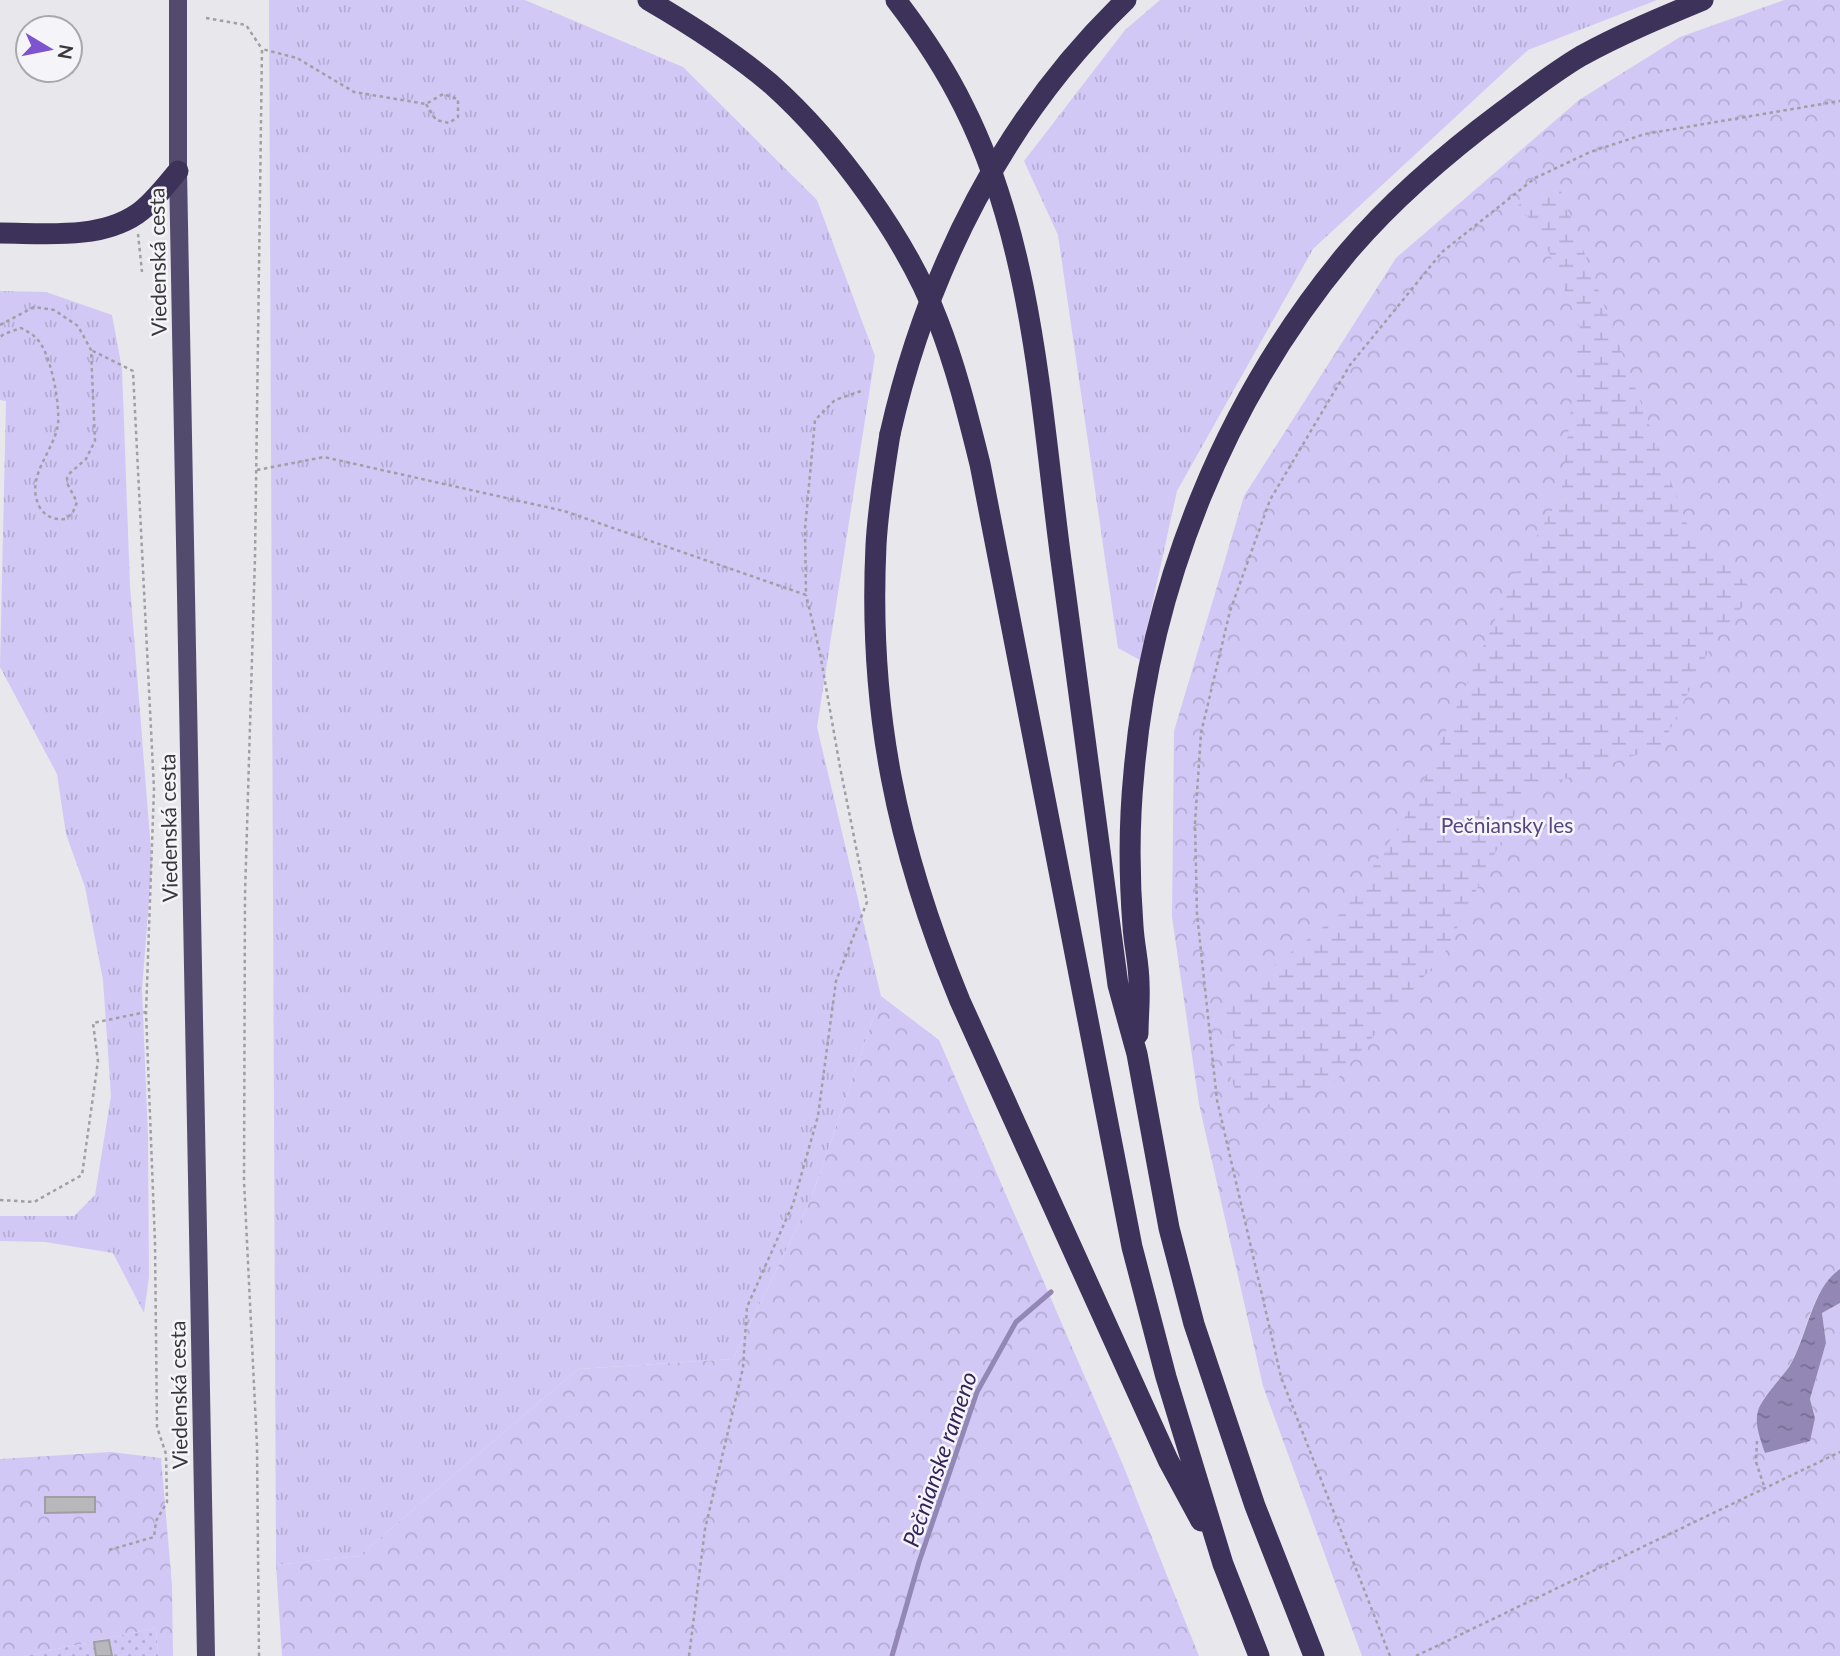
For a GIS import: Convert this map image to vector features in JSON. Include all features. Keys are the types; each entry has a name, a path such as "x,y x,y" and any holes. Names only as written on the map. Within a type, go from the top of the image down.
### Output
{"highway":[{"path":"648,0 732,54 799,111 865,192 894,234 937,320 961,391 981,464 1132,1247 1166,1377 1223,1564 1259,1656"},
{"path":"896,0 944,68 965,108 985,155 1014,244 1034,354 1118,985 1137,1054 1169,1228 1194,1324 1255,1506 1314,1656"},
{"path":"1126,0 1051,84 992,169 948,253 918,331 890,434 876,543 874,607 877,680 884,745 895,804 934,938 1168,1460 1223,1564"},
{"path":"1137,1054 1139,981 1133,925 1131,832 1134,773 1151,655 1168,590 1202,491 1251,395 1271,360 1349,251 1448,155 1480,128 1579,58 1648,22 1703,0"},
{"path":"0,233 77,232 110,226 136,215 178,172"}],"main road":[{"name":"Viedenská cesta","path":"178,0 178,172 206,1656"}],"path":[{"path":"206,18 246,25 262,49 257,470 245,894 244,1181 257,1446 259,1656"},
{"path":"262,49 297,58 354,92 426,104 443,94 458,99 458,117 449,123 436,120 426,104"},
{"path":"1390,1656 1281,1377 1217,1100 1197,914 1195,822 1201,733 1230,611 1270,500 1336,388 1350,365 1442,252 1535,178 1590,152 1645,134 1840,101"},
{"path":"136,215 142,272"},
{"path":"0,325 34,307 54,310 78,326 91,350 95,441 86,459 68,478 68,485 77,502 66,519 49,517 41,511 35,491 38,472 57,427 58,412 48,357 36,337 21,328 0,337"},
{"path":"91,350 133,371 154,789 146,1012 156,1243 157,1427 166,1454 167,1502 156,1521 154,1537 109,1550"},
{"path":"689,1656 705,1529 743,1368 747,1307 793,1204 818,1116 836,981 867,902 820,653 806,595 805,529 815,420 835,400 861,391"},
{"path":"257,470 324,457 564,511 806,595"},
{"path":"0,1200 34,1202 82,1175 98,1061 93,1023 146,1012"},
{"path":"1757,1441 1756,1462 1765,1489"},
{"path":"1416,1656 1840,1452"}],"green space":[{"path":"269,0 525,0 683,67 817,200 875,356 817,727 881,996 811,1199 733,1359 578,1369 359,1556 276,1565"},
{"path":"1160,0 1657,0 1528,50 1313,249 1177,491 1140,660 1118,648 1058,235 1024,161 1125,30"},
{"name":"Pečniansky les","path":"1784,0 1840,0 1840,1269 1830,1277 1816,1300 1796,1354 1758,1411 1765,1453 1785,1446 1815,1418 1810,1399 1826,1343 1822,1313 1840,1303 1840,1656 1362,1656 1263,1386 1199,1104 1172,917 1174,731 1244,496 1396,258 1579,100 1680,37"},
{"path":"1557,181 1688,527 1755,592 1714,640 1662,746 1526,792 1445,952 1336,1080 1293,1107 1242,1108 1225,1055 1236,1053 1233,1036 1223,1038 1226,1003 1345,910 1414,803 1518,568 1561,495 1580,328 1539,228 1517,206"},
{"path":"0,291 46,292 112,315 122,369 130,586 152,863 142,989 148,1137 149,1277 144,1313 113,1253 45,1242 0,1241 0,1216 74,1216 95,1195 111,1096 103,980 85,887 66,834 57,774 0,667 6,401 0,400"},
{"path":"881,996 939,1040 1123,1465 1199,1656 282,1656 276,1565 359,1556 578,1369 733,1359 811,1199"},
{"path":"111,1452 161,1458 172,1585 173,1656 158,1656 156,1628 24,1656 0,1656 0,1459"},
{"path":"156,1628 158,1656 24,1656"}],"water":[{"path":"1840,1269 1840,1303 1822,1313 1826,1343 1810,1399 1815,1418 1810,1441 1765,1453 1757,1427 1760,1407 1789,1367 1816,1300 1831,1277"}],"building":[{"path":"45,1497 95,1497 95,1512 45,1513"},
{"path":"109,1640 112,1656 96,1656 94,1642"}],"waterway":[{"name":"Pečnianske rameno","path":"892,1656 919,1562 977,1392 1016,1322 1051,1292"}]}
